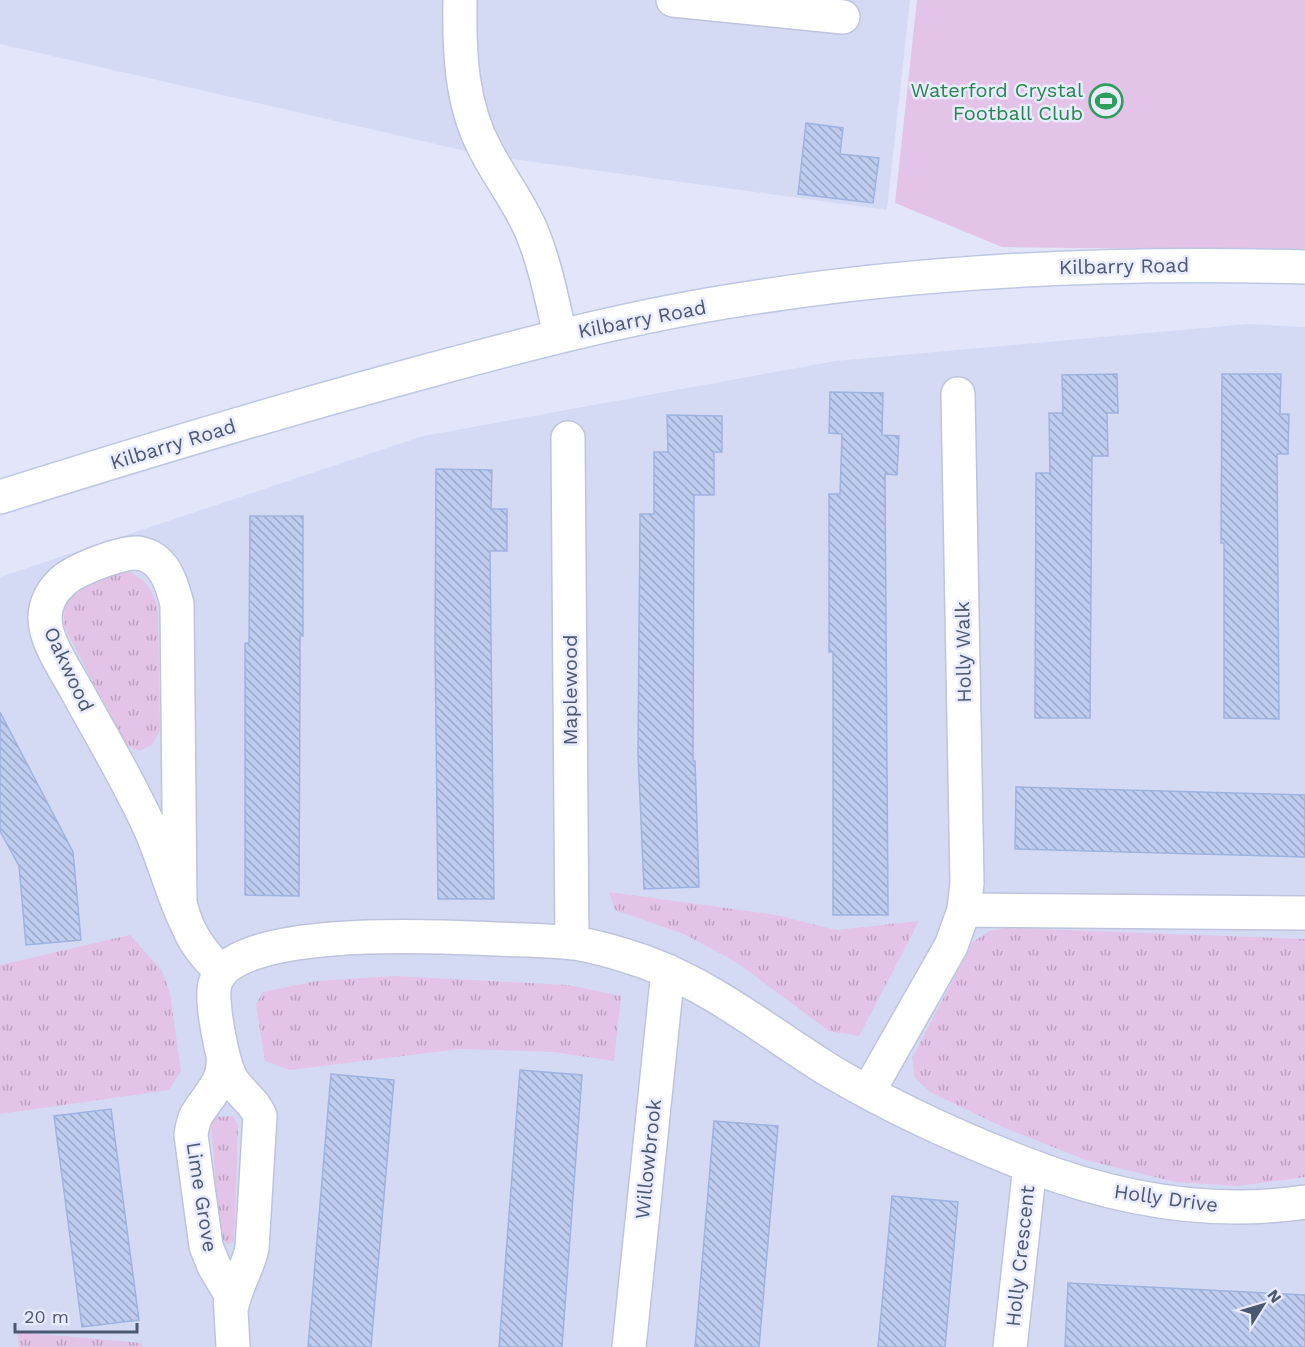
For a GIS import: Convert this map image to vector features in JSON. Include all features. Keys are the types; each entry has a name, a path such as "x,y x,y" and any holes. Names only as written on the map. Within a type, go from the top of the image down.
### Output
{"street":[{"path":"460,0 461,59 472,122 486,152 531,231 560,335"},
{"path":"673,0 843,17"},
{"name":"Kilbarry Road","path":"0,497 296,406 560,335 740,299 927,276 1058,268 1189,264 1305,267"},
{"name":"Holly Walk","path":"868,1092 951,945 964,910 967,883 958,394"},
{"name":"Maplewood","path":"568,438 572,943"},
{"name":"Oakwood","path":"185,920 179,890 177,604 169,580 157,561 138,553 127,554 80,571 63,580 46,606 45,625 57,654 141,810 185,920 200,949 222,972"},
{"path":"964,910 1305,913"},
{"name":"Holly Drive","path":"222,972 237,960 258,952 287,945 353,937 432,936 572,943 626,956 668,971 731,1005 816,1062 868,1092 1030,1166 1114,1192 1180,1204 1215,1207 1305,1202"},
{"name":"Willowbrook","path":"629,1347 668,971"},
{"name":"Lime Grove","path":"222,972 216,981 213,998 224,1069 222,1078 195,1118 191,1135 206,1246 214,1266 228,1288 232,1306 233,1347"},
{"name":"Lime Grove","path":"223,1056 232,1080 254,1104 260,1116 252,1248 247,1266 235,1290 232,1306"},
{"name":"Holly Crescent","path":"1010,1347 1030,1166"}],"shaded area":[{"path":"0,0 910,0 887,210 483,155 0,44"},
{"path":"1248,324 1305,327 1305,1347 0,1347 0,577 423,436 835,361"}],"green space":[{"name":"Waterford Crystal Football Club","path":"917,0 1305,0 1305,251 1002,247 895,203"},
{"path":"128,571 149,587 158,612 160,730 152,745 139,751 125,744 65,628 64,614 73,594 82,587"},
{"path":"609,892 776,915 836,930 919,921 859,1036 829,1031 736,962 684,934 615,910"},
{"path":"1006,928 1305,939 1305,1177 1238,1186 1175,1182 1086,1160 1005,1128 930,1092 915,1078 912,1058 973,942 989,931"},
{"path":"130,935 162,971 170,993 181,1071 169,1090 0,1114 0,965"},
{"path":"395,976 568,985 621,996 614,1061 554,1052 459,1049 290,1070 265,1061 256,1004 263,992 316,981"},
{"path":"233,1116 238,1126 234,1242 227,1244 220,1237 211,1124 216,1117"},
{"path":"17,1332 142,1343 142,1347 19,1347"}],"building":[{"path":"806,123 843,128 840,154 879,158 873,203 798,194"},
{"path":"1117,374 1118,413 1107,413 1108,456 1092,456 1090,718 1035,718 1036,473 1050,473 1049,413 1063,413 1062,375"},
{"path":"1222,374 1281,374 1280,414 1289,414 1288,454 1277,454 1279,719 1224,718 1224,543 1221,543"},
{"path":"830,392 883,393 882,435 899,436 897,475 885,474 888,915 833,915 833,652 829,652 829,494 840,494 842,434 829,433"},
{"path":"667,415 722,416 722,452 714,452 714,495 694,495 693,761 695,761 699,887 644,889 638,754 640,514 654,514 654,452 668,452"},
{"path":"436,469 492,470 491,509 507,509 507,551 490,551 494,899 438,899 435,643"},
{"path":"250,516 303,516 299,896 245,895 245,643 249,643"},
{"path":"0,712 73,852 81,940 26,945 19,866 0,831"},
{"path":"1016,787 1305,795 1305,857 1015,849"},
{"path":"520,1070 582,1075 562,1347 499,1347"},
{"path":"331,1074 394,1080 371,1347 308,1347"},
{"path":"111,1109 139,1320 82,1327 54,1116"},
{"path":"714,1121 778,1126 759,1347 695,1347"},
{"path":"892,1196 958,1202 945,1347 878,1347"},
{"path":"1068,1283 1305,1295 1305,1347 1065,1347"}],"place":[{"name":"Waterford Crystal Football Club","path":"1106,101"}]}
